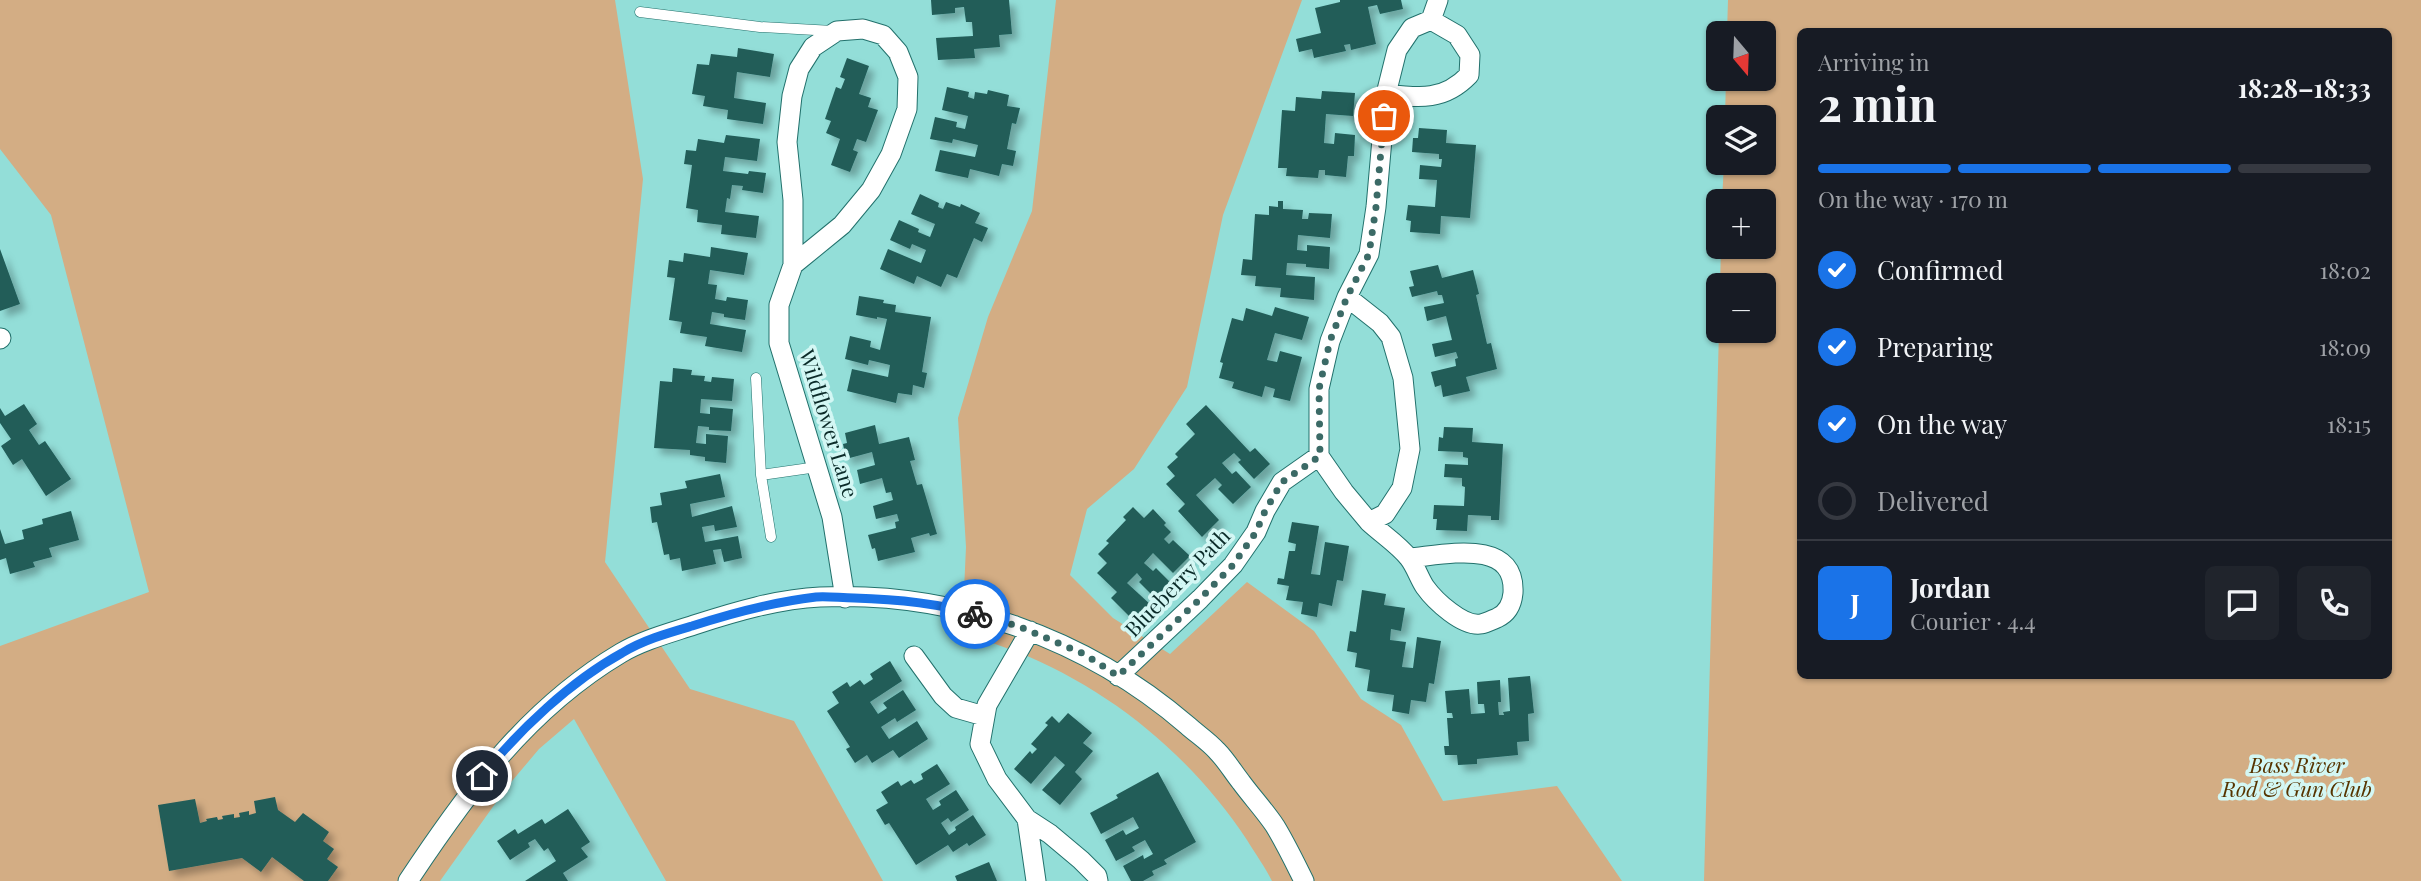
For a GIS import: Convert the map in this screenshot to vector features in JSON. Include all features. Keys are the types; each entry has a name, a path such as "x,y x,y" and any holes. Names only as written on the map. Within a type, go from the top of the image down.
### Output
{"street":[{"path":"1432,20 1438,0"},
{"path":"1409,558 1485,554 1498,558 1509,569 1513,583 1512,604 1500,617 1479,625 1466,622 1444,608 1426,588 1409,558 1369,522 1344,492 1320,456 1319,389 1330,341 1347,297 1369,254 1386,94 1397,50 1412,28 1432,20"},
{"path":"1386,94 1419,98 1441,94 1456,88 1469,75 1470,55 1457,36 1432,20"},
{"path":"793,265 842,225 871,190 891,154 906,109 908,78 898,52 883,35 863,29 837,31"},
{"name":"Wildflower Lane","path":"837,31 813,47 799,69 792,96 787,142 793,201 793,265 779,306 779,343 832,517 845,598"},
{"path":"1347,297 1380,323 1391,337 1402,378 1410,449 1402,488 1385,514 1369,522"},
{"name":"Blueberry Path","path":"1118,676 1233,565 1256,532 1282,482 1320,456"},
{"path":"408,881 456,809 496,759 587,675 624,651 658,637 765,605 818,597 891,599 957,609 1030,631 1084,654 1160,702 1217,751 1275,826 1304,881"},
{"path":"1030,631 987,705 979,744 997,779 1027,819 1050,834 1089,868 1098,881"},
{"path":"914,656 943,696 956,708 984,716"},
{"path":"1027,819 1036,881"}],"lane":[{"path":"640,12 760,27 837,31"},
{"path":"756,378 761,475 771,537"},
{"path":"761,475 818,467"}],"green space":[{"path":"0,0 615,0 643,179 605,562 690,689 794,721 883,881 666,881 574,719 539,749 507,787 440,881 0,881 0,646 149,592 51,215 0,149"},
{"path":"1056,0 1302,0 1223,215 1187,387 1134,469 1087,509 1070,575 1113,618 1170,654 1247,582 1314,631 1361,699 1401,725 1443,801 1557,786 1622,881 1272,881 1221,804 1191,770 1123,711 1086,686 1046,665 1005,647 962,634 966,547 958,418 988,317 1032,211"},
{"name":"Bass River Rod & Gun Club","path":"1728,0 2421,0 2421,881 1704,881 1719,343 1776,343 1776,273 1720,273 1721,259 1776,259 1776,189 1723,189 1723,175 1776,175 1776,105 1725,105 1726,91 1776,91 1776,21 1727,21"}],"building":[{"path":"931,0 1009,0 1012,34 999,35 1000,47 974,49 975,58 938,60 936,38 973,36 972,22 966,22 964,7 955,8 955,13 932,15"},
{"path":"1340,0 1401,0 1403,9 1380,14 1377,5 1368,7 1376,44 1351,50 1350,44 1344,45 1346,51 1314,58 1312,49 1299,52 1296,39 1321,33 1315,8"},
{"path":"738,48 774,54 770,77 737,72 734,98 766,103 763,124 727,119 728,110 703,106 705,96 692,94 697,64 709,65 711,54 737,57"},
{"path":"847,58 869,66 859,94 871,98 868,107 878,110 866,142 857,139 853,150 858,152 850,172 831,165 840,139 826,133 831,121 825,119 836,87 841,89 845,79 840,77"},
{"path":"947,87 969,92 968,97 974,99 975,92 987,94 988,90 1009,95 1007,106 1020,108 1016,124 1012,123 1007,149 1016,151 1013,166 1002,164 999,176 970,169 968,178 935,171 940,150 975,157 978,145 953,139 952,143 930,139 935,117 957,122 956,127 965,129 968,116 942,110"},
{"path":"1322,91 1355,93 1353,116 1326,114 1324,143 1334,144 1335,133 1355,135 1354,156 1348,156 1346,177 1325,175 1325,170 1319,170 1318,178 1286,176 1287,168 1278,168 1282,110 1295,111 1296,97 1321,99"},
{"path":"1419,128 1447,130 1446,143 1476,145 1470,218 1441,216 1440,234 1410,232 1411,221 1406,220 1408,205 1435,207 1437,180 1419,179 1420,165 1441,167 1442,159 1439,159 1439,154 1412,152 1413,138 1418,138"},
{"path":"726,135 760,139 757,161 725,157 723,171 766,173 763,193 742,190 743,186 732,185 730,199 727,198 725,212 759,216 756,238 721,234 722,225 697,222 698,210 686,208 692,165 684,164 686,150 696,151 698,139 724,143"},
{"path":"920,194 939,203 938,207 943,209 946,202 960,207 961,204 980,213 975,223 988,228 982,242 974,238 957,278 947,274 941,287 917,276 914,284 880,269 888,249 921,263 926,250 912,244 910,249 890,240 899,220 930,237 935,224 911,214"},
{"path":"1278,201 1283,201 1283,209 1303,210 1302,219 1308,219 1309,213 1332,214 1330,238 1298,235 1297,250 1307,251 1307,245 1330,247 1329,269 1287,263 1286,275 1315,277 1314,300 1280,297 1281,288 1255,286 1256,276 1241,275 1243,259 1252,260 1255,214 1269,215 1269,206 1278,207"},
{"path":"711,247 748,253 744,275 710,270 708,284 717,285 715,299 726,301 727,297 748,300 745,320 712,312 710,324 746,330 742,352 705,346 707,337 680,333 682,322 669,320 675,278 667,277 669,260 683,262 684,253 710,257"},
{"path":"0,249 20,304 0,311"},
{"path":"1438,265 1442,278 1473,270 1487,344 1491,343 1497,369 1466,377 1470,391 1443,397 1441,385 1435,387 1431,372 1456,366 1455,359 1458,358 1456,352 1435,357 1432,344 1452,340 1446,316 1427,321 1424,307 1444,303 1442,295 1438,295 1437,291 1412,297 1409,287 1414,286 1410,271"},
{"path":"859,296 896,305 895,312 931,317 922,372 927,373 924,388 913,385 912,395 898,393 896,403 847,391 852,369 888,377 890,365 869,360 868,365 845,359 850,336 871,341 870,347 880,350 887,319 856,315"},
{"path":"1275,307 1309,317 1302,340 1275,333 1267,360 1277,362 1280,351 1302,357 1290,401 1273,397 1275,389 1265,386 1262,397 1232,388 1234,382 1219,378 1223,363 1220,362 1232,318 1243,321 1246,308 1272,316"},
{"path":"673,368 692,370 691,375 705,376 704,381 711,382 712,377 734,379 732,401 701,399 700,413 710,414 710,407 733,409 731,431 709,430 709,427 698,426 696,443 706,444 706,434 728,436 726,463 705,461 705,457 690,455 690,450 654,448 660,381 672,382"},
{"path":"24,404 37,424 29,430 39,445 45,441 71,479 46,496 22,459 13,465 1,446 11,439 0,423 0,408 5,416"},
{"path":"1206,405 1250,452 1255,448 1270,464 1254,479 1238,462 1241,460 1234,453 1222,463 1232,474 1236,471 1251,487 1233,504 1218,489 1222,485 1215,478 1196,495 1219,520 1202,537 1178,511 1185,504 1166,484 1175,476 1167,467 1178,457 1175,454 1195,434 1186,424"},
{"path":"875,425 879,444 909,437 915,460 910,461 917,485 922,484 937,534 930,536 929,533 911,538 915,552 878,561 868,535 896,528 895,522 899,521 897,514 876,519 873,506 893,500 891,492 886,493 882,478 860,484 857,470 875,465 872,452 846,459 843,444 847,443 845,433"},
{"path":"1444,427 1473,428 1472,442 1503,444 1499,520 1491,520 1491,516 1468,515 1467,531 1436,530 1437,519 1433,519 1434,505 1464,506 1465,487 1462,486 1462,478 1444,477 1445,464 1468,465 1468,458 1463,457 1463,452 1438,451 1439,437 1443,438"},
{"path":"720,474 725,497 690,504 692,517 732,506 737,527 715,531 714,525 702,527 705,542 738,536 742,558 724,562 721,549 713,550 716,564 682,571 680,558 670,560 669,554 664,555 657,522 652,523 650,507 662,505 660,493 687,488 685,481"},
{"path":"1133,507 1144,518 1153,509 1171,532 1164,539 1169,544 1173,540 1190,556 1173,573 1153,553 1144,563 1153,571 1156,568 1170,582 1155,598 1139,582 1142,579 1137,573 1127,583 1151,605 1135,622 1111,598 1117,592 1097,573 1107,563 1098,554 1109,543 1106,541 1126,520 1123,517"},
{"path":"71,511 79,540 49,548 52,557 33,562 35,567 10,574 6,558 0,560 0,529 5,544 24,539 22,530 43,524 42,519"},
{"path":"1292,522 1319,526 1311,574 1320,575 1325,542 1349,546 1343,581 1337,580 1332,606 1319,603 1317,617 1301,614 1303,602 1286,600 1289,586 1277,584 1278,578 1284,579 1289,551 1295,551 1296,544 1288,542"},
{"path":"1362,590 1386,594 1384,605 1405,608 1401,631 1391,629 1390,640 1406,642 1402,667 1413,668 1417,637 1441,641 1434,684 1429,683 1426,702 1411,700 1409,714 1392,711 1394,695 1367,691 1370,670 1355,667 1357,653 1347,651 1350,631 1356,632"},
{"path":"890,661 902,681 870,702 878,714 887,708 883,703 903,690 916,710 897,722 895,718 881,727 889,739 917,721 928,739 899,758 893,750 872,763 867,755 855,763 846,749 850,747 827,711 839,703 832,692 847,682 850,687 860,680 864,685 873,679 870,674"},
{"path":"1530,676 1534,713 1528,714 1529,741 1517,742 1518,755 1477,759 1477,764 1458,765 1457,755 1445,755 1444,746 1449,746 1447,718 1453,718 1452,713 1447,713 1445,691 1469,689 1471,714 1485,713 1484,704 1478,704 1477,682 1500,680 1499,715 1504,715 1503,712 1510,711 1508,678"},
{"path":"1068,713 1092,733 1083,743 1093,751 1075,772 1082,779 1060,805 1042,790 1065,765 1055,756 1031,784 1014,769 1030,751 1032,754 1037,749 1031,744 1048,725 1045,723 1052,716 1059,723"},
{"path":"937,764 950,784 926,799 933,810 941,805 939,801 956,790 969,810 951,822 948,818 941,823 949,835 956,830 955,827 973,815 986,835 953,852 948,845 916,865 889,823 885,825 876,810 888,803 881,792 898,781 901,786 911,780 914,784 923,779 921,774"},
{"path":"1158,772 1196,842 1164,860 1167,864 1152,871 1154,875 1143,881 1131,881 1123,866 1143,855 1144,859 1153,854 1145,840 1132,847 1135,851 1116,861 1105,840 1123,830 1126,835 1139,828 1133,817 1101,834 1090,813"},
{"path":"275,797 278,810 295,822 303,813 329,832 323,841 334,849 327,859 338,867 328,881 304,881 272,857 261,872 242,858 169,871 158,805 195,799 200,823 207,821 206,819 217,817 218,820 223,819 222,816 234,814 234,818 240,817 239,813 249,811 249,815 256,813 254,801"},
{"path":"568,809 590,842 581,848 588,857 563,873 568,881 525,881 556,861 548,848 544,851 535,839 528,843 530,847 510,860 497,841 515,829 518,834 542,819 545,824"},
{"path":"989,862 997,881 957,881 955,876"}],"way so far":[{"path":"975,614 1018,626 1084,654 1118,676 1233,565 1256,532 1282,482 1320,456 1319,389 1330,341 1347,297 1369,254 1384,116"}],"route":[{"path":"482,776 532,723 587,675 624,651 709,620 765,605 818,597 891,599 975,614"}]}
